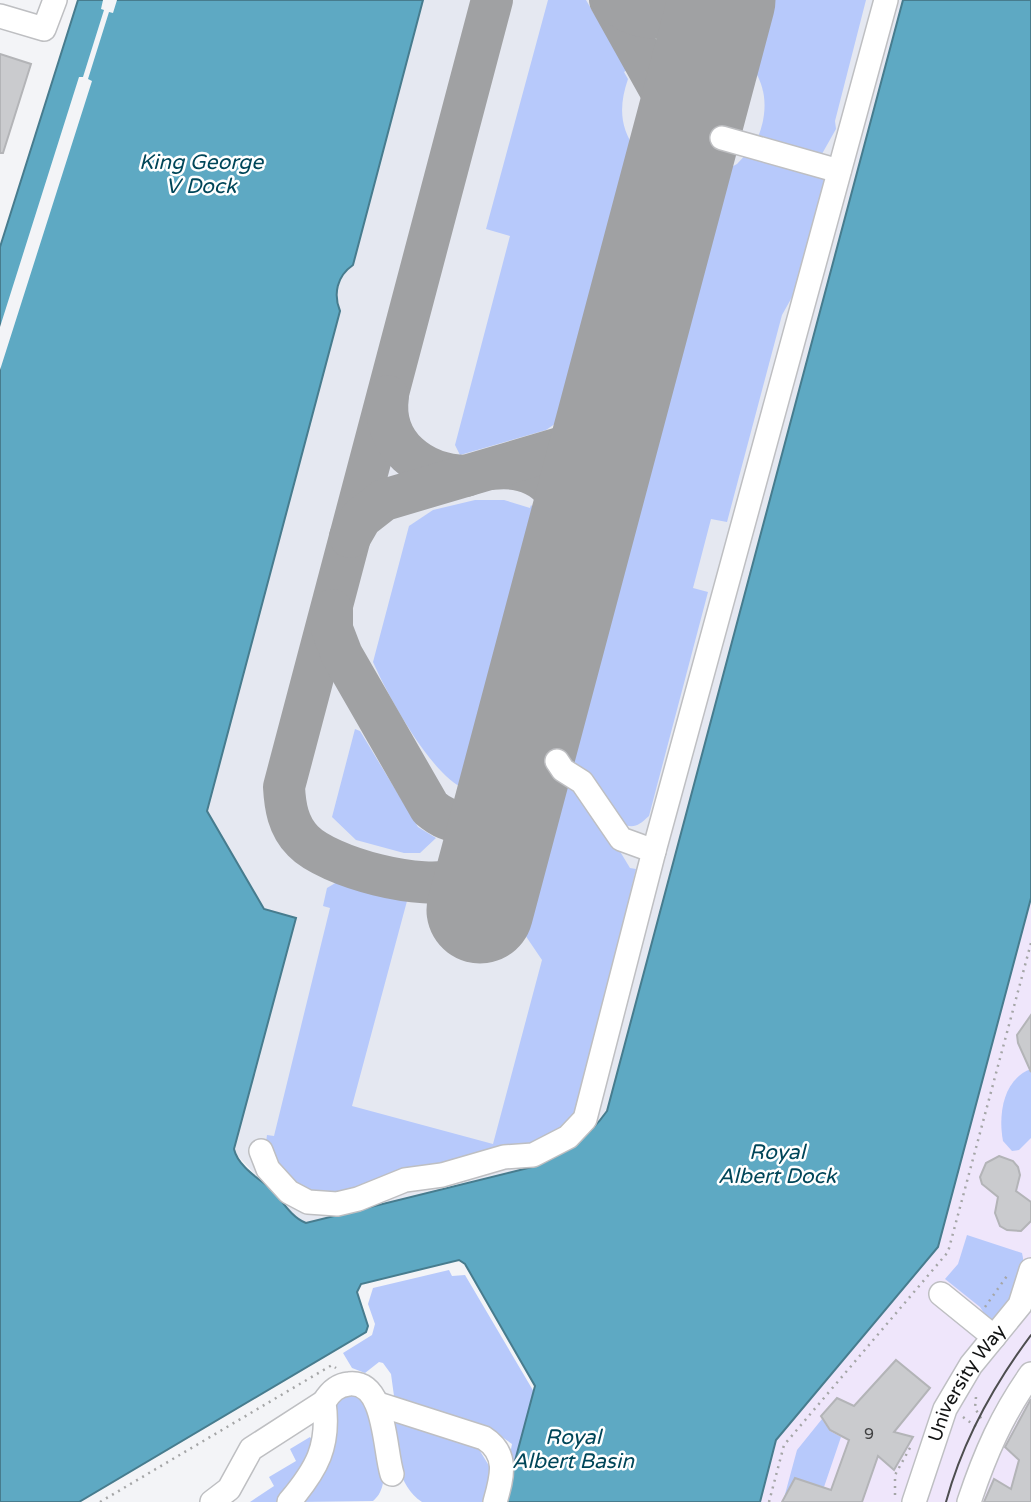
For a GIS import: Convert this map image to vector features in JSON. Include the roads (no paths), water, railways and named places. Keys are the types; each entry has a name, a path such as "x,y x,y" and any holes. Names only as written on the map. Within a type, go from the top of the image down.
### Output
{"street":[{"path":"0,16 44,29 55,0"},
{"path":"261,1151 268,1169 289,1192 308,1202 325,1205 358,1199 405,1180 442,1175 504,1157 533,1155 568,1137 584,1119 592,1097 654,851 886,0"},
{"path":"722,138 839,170"},
{"path":"557,761 563,771 582,782 621,839 654,851"},
{"name":"University Way","path":"914,1502 945,1409 971,1365 1020,1305 1023,1268"},
{"path":"941,1294 994,1337"},
{"path":"969,1502 992,1438 1007,1408 1031,1374"},
{"path":"212,1502 229,1489 251,1449 324,1402 337,1388 354,1384 368,1390 378,1404 392,1474"},
{"path":"289,1502 318,1460 327,1426 324,1402"},
{"path":"378,1404 484,1438 494,1445 502,1465 495,1502"}],"water":[{"path":"78,0 423,0 353,265 343,274 338,286 340,311 207,811 264,909 296,918 234,1149 240,1162 271,1189 295,1216 306,1223 532,1167 574,1145 592,1130 607,1111 903,0 1031,0 1031,898 938,1247 776,1440 760,1502 504,1502 535,1386 465,1264 459,1260 361,1284 357,1292 368,1326 366,1332 79,1502 0,1502 0,247"}],"tram line":[{"path":"946,1502 970,1435 1004,1374 1031,1335"}],"water label":[{"name":"King George V Dock","path":"201,174"},
{"name":"Royal Albert Dock","path":"777,1164"},
{"name":"Royal Albert Basin","path":"573,1449"}]}
